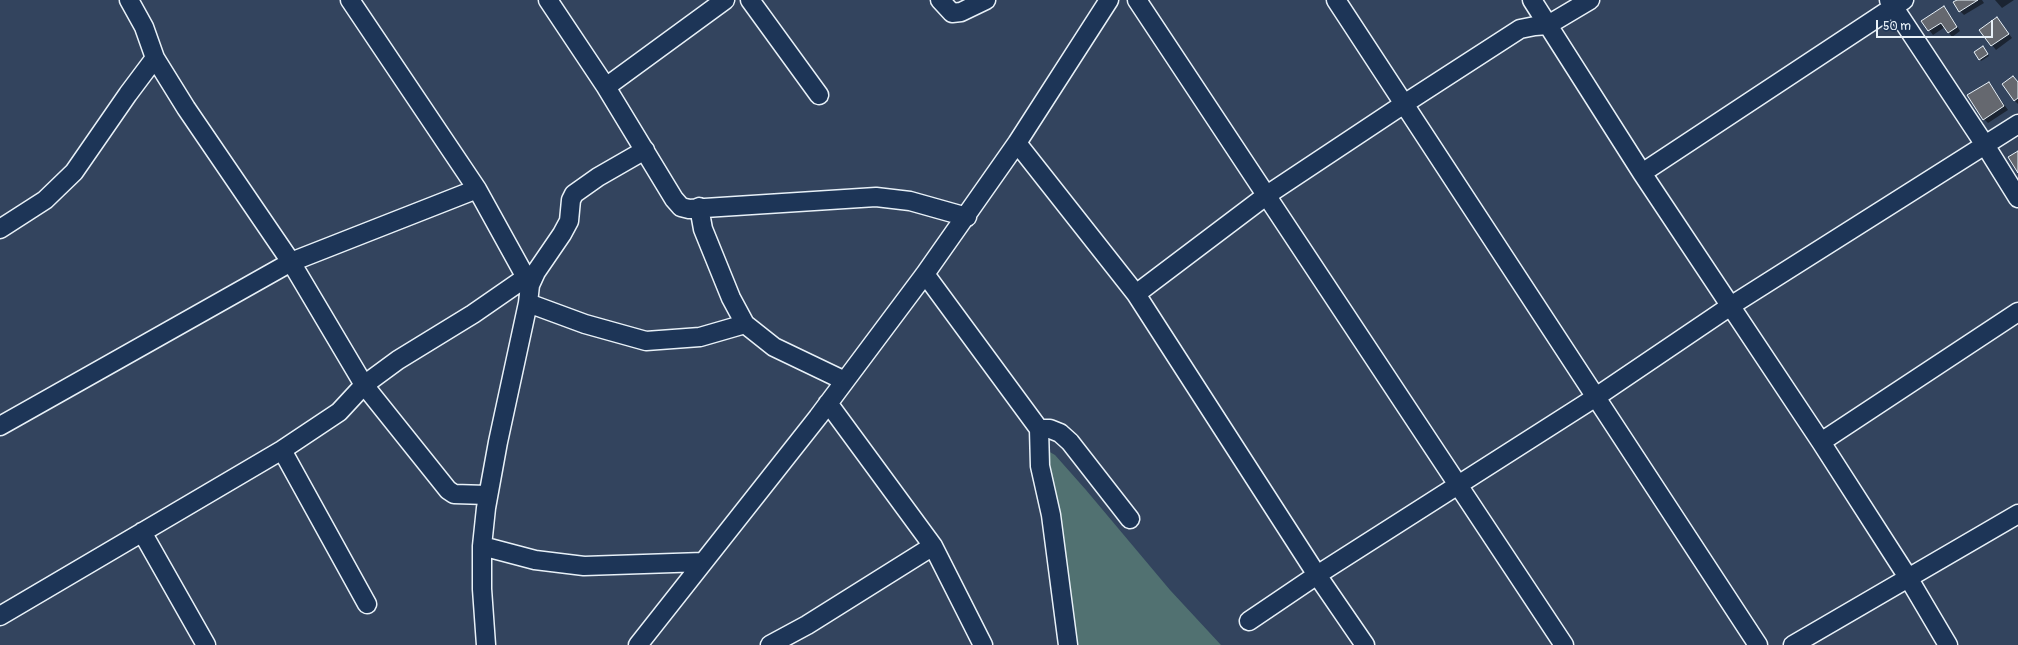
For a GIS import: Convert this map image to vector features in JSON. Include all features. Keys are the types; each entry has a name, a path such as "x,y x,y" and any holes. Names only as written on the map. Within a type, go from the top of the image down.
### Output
{"street":[{"path":"129,0 144,27 155,58 186,108 291,262 364,385 448,490 454,494 487,495"},
{"path":"350,0 477,189 528,282 528,303 487,495 482,546 482,589 486,645"},
{"path":"548,0 606,87 674,199 681,207 689,209 699,207 876,197 910,201 967,217"},
{"path":"606,87 725,0"},
{"path":"750,0 820,95"},
{"path":"940,0 952,13 961,12 986,0"},
{"path":"638,645 845,381 967,217 1017,143 1109,0"},
{"path":"1137,0 1267,194 1457,485 1564,645"},
{"path":"1336,0 1758,645"},
{"path":"1532,0 1642,173 1732,305 1821,442 1909,579 1948,645"},
{"path":"1136,294 1267,194 1404,104 1520,29 1548,25 1590,0"},
{"path":"1642,173 1896,2 2018,198"},
{"path":"0,229 45,200 74,172 155,58"},
{"path":"1249,621 1317,575 1596,397 1732,305 2018,124"},
{"path":"1017,143 1136,294 1317,575 1365,645"},
{"path":"0,616 282,450 339,412 364,385 398,360 528,282 562,234 569,221 571,200 574,194 598,177 645,150"},
{"path":"0,426 291,262 477,189"},
{"path":"699,207 703,229 731,298 745,324 774,347 845,381"},
{"path":"925,274 1039,429 1040,466 1051,515 1068,645"},
{"path":"528,303 585,324 646,341 700,337 745,324"},
{"path":"1821,442 2018,312"},
{"path":"828,403 933,546 983,645"},
{"path":"1039,429 1050,428 1060,433 1070,442 1130,519"},
{"path":"282,450 367,604"},
{"path":"1793,645 1909,579 2018,514"},
{"path":"142,532 206,645"},
{"path":"482,546 535,560 584,566 703,562"},
{"path":"770,645 807,625 933,546"}],"green space":[{"path":"1048,451 1055,455 1170,590 1221,645 1075,645"}],"building":[{"path":"1957,0 1978,0 1959,12 1953,2"},
{"path":"1944,6 1957,27 1948,33 1941,23 1928,31 1921,21"},
{"path":"1997,17 2009,34 1991,46 1979,30"},
{"path":"1983,46 1988,54 1979,60 1974,52"},
{"path":"2013,76 2018,82 2018,98 2014,101 2002,84"},
{"path":"1989,82 2004,106 1983,120 1967,95"},
{"path":"2018,151 2018,173 2008,157"}]}
